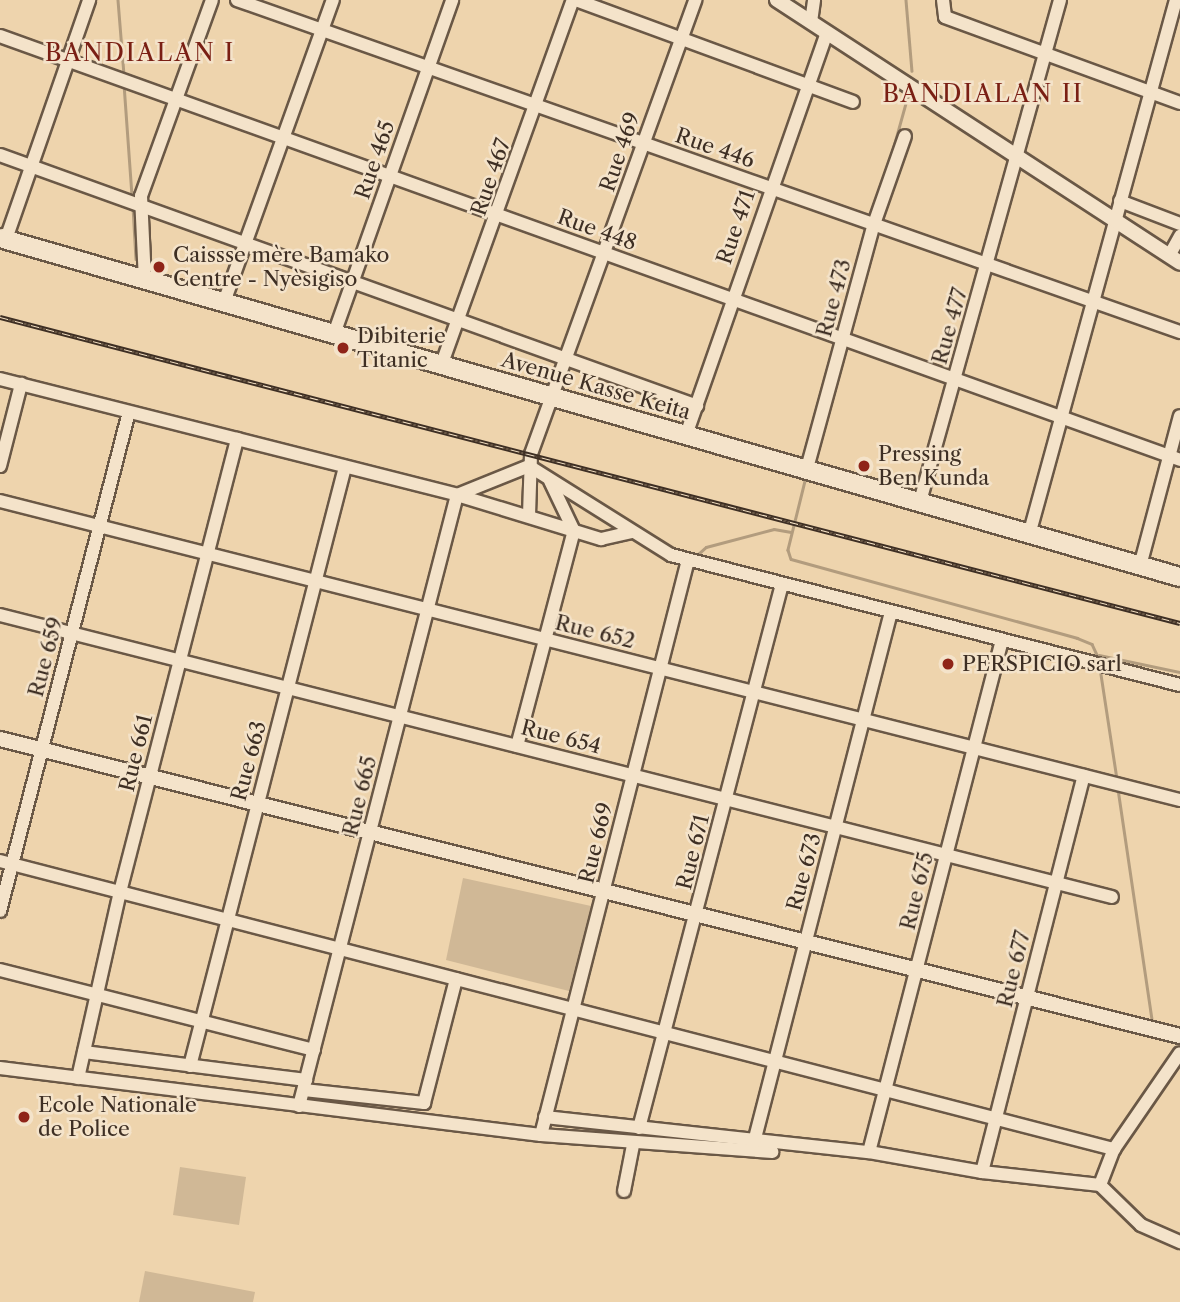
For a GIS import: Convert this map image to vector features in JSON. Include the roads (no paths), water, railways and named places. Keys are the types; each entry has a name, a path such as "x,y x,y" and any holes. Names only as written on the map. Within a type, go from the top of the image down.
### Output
{"main road":[{"name":"Avenue Kasse Keita","path":"3,238 223,305 334,334 919,505 1180,577"}],"street":[{"path":"3,238 89,0"},
{"path":"145,281 140,203 212,0"},
{"name":"Rue 446","path":"237,0 1180,332"},
{"path":"223,305 333,0"},
{"name":"Rue 465","path":"334,334 452,0"},
{"path":"574,0 807,82 853,102"},
{"name":"Rue 467","path":"441,366 574,0"},
{"name":"Rue 469","path":"529,515 528,466 695,0"},
{"path":"777,0 1174,259 1180,236"},
{"path":"811,22 814,0"},
{"path":"943,0 945,17 1180,103"},
{"name":"Rue 477","path":"919,505 1019,158 1060,0"},
{"path":"1029,535 1176,0"},
{"name":"Rue 471","path":"685,435 807,82 827,33"},
{"name":"Rue 448","path":"0,36 1175,458"},
{"name":"Rue 473","path":"806,472 874,224 905,136"},
{"path":"0,155 140,203 245,244 697,406"},
{"path":"1120,201 1180,224"},
{"path":"0,379 457,495 601,539 632,532"},
{"path":"0,466 21,384"},
{"name":"Rue 659","path":"0,911 6,862 42,749 129,412"},
{"path":"1140,566 1175,458 1180,416"},
{"name":"Rue 661","path":"78,1079 120,892 237,439"},
{"path":"457,495 528,466 632,532 688,560 1180,685"},
{"name":"Rue 663","path":"190,1066 345,467"},
{"path":"517,746 574,531 550,481"},
{"name":"Rue 665","path":"299,1105 457,495"},
{"name":"Rue 652","path":"0,501 1180,800"},
{"name":"Rue 669","path":"541,1135 688,560"},
{"name":"Rue 671","path":"639,1128 782,584"},
{"name":"Rue 673","path":"754,1142 891,612"},
{"name":"Rue 654","path":"0,615 1112,897"},
{"name":"Rue 675","path":"869,1152 1002,640"},
{"path":"0,739 1180,1036"},
{"name":"Rue 677","path":"982,1172 1084,776"},
{"path":"6,862 1115,1149"},
{"path":"0,970 314,1049"},
{"path":"85,1052 424,1103 456,979"},
{"path":"1100,1185 1115,1149 1180,1053"},
{"path":"0,1069 541,1135 633,1144 772,1152"},
{"path":"545,1116 754,1142 869,1152 982,1172 1100,1185 1141,1225 1180,1242"},
{"path":"624,1191 633,1144"}],"waterway":[{"path":"118,0 124,74"},
{"path":"906,0 912,71"},
{"path":"124,84 132,196"},
{"path":"890,159 909,91"},
{"path":"133,207 136,259"},
{"path":"806,477 788,550 791,559 1077,638 1092,644 1100,661"},
{"path":"696,556 706,547 774,529 791,532"},
{"path":"1099,655 1180,672"},
{"path":"1100,668 1117,779"},
{"path":"1118,789 1152,1018"}],"railway":[{"path":"0,317 1180,623"}],"place":[{"name":"Caissse mère Bamako Centre - Nyèsigiso","path":"159,267"},
{"name":"Dibiterie Titanic","path":"343,348"},
{"name":"Pressing Ben Kunda","path":"864,466"},
{"name":"PERSPICIO sarl","path":"948,664"},
{"name":"Ecole Nationale de Police","path":"24,1117"}],"district":[{"name":"BANDIALAN I","path":"140,53"},
{"name":"BANDIALAN II","path":"983,94"}]}
